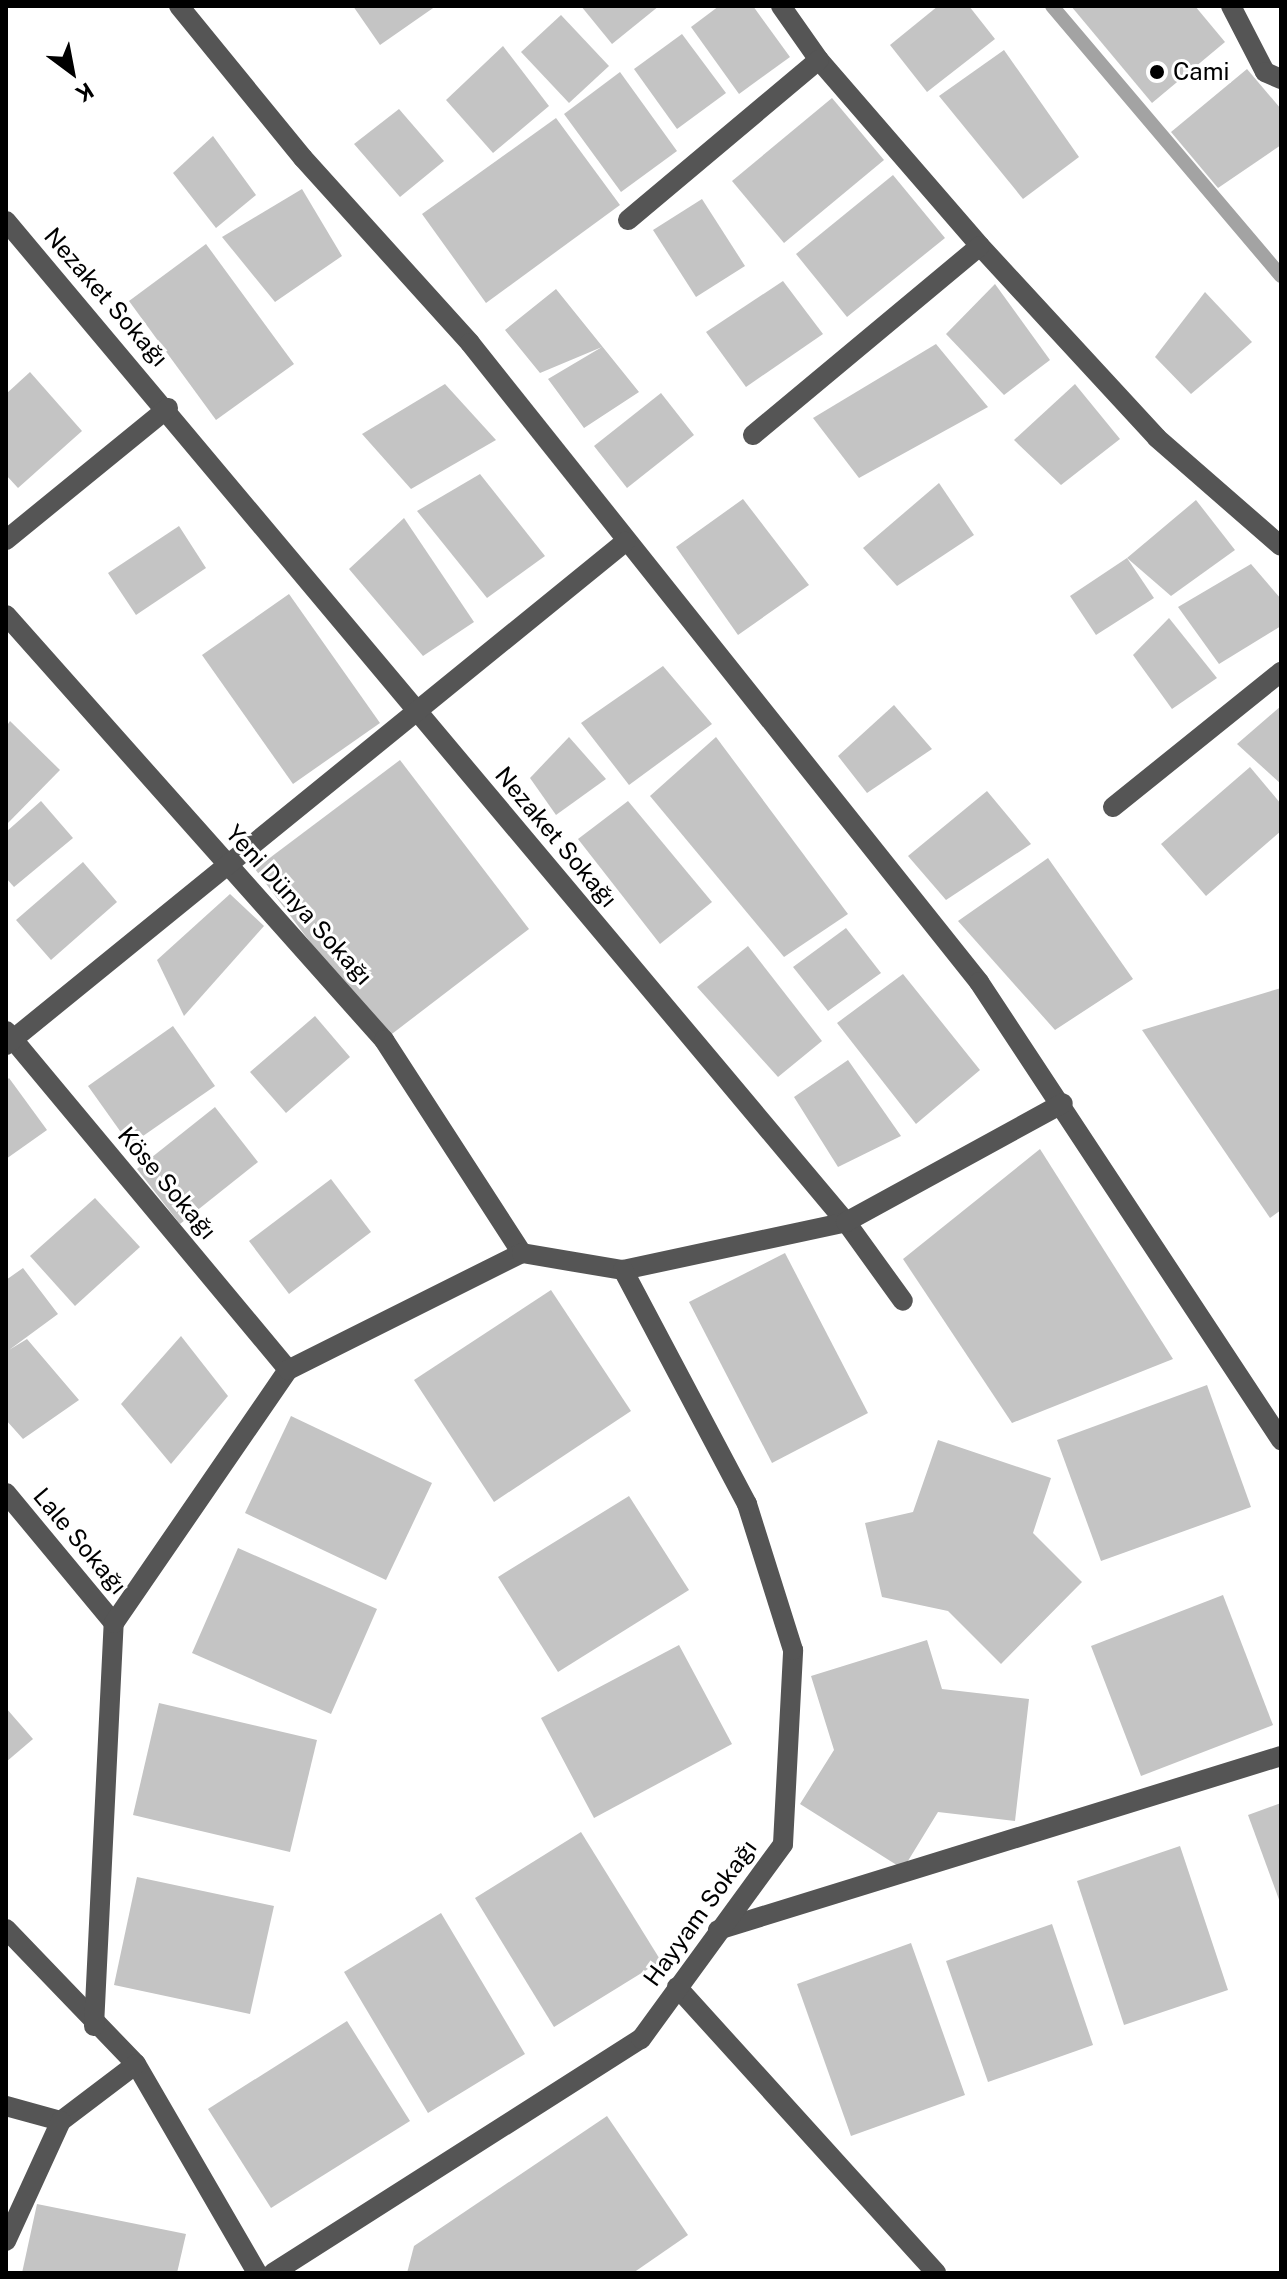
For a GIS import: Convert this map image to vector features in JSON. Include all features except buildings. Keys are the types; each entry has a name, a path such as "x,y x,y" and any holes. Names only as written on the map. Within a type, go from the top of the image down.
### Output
{"street":[{"path":"179,6 303,158 470,343 625,542 979,982 1063,1103 1281,1440"},
{"path":"781,6 819,60 980,246 1157,438 1281,546"},
{"path":"1231,6 1265,72 1281,79"},
{"path":"628,220 819,60"},
{"name":"Nezaket Sokağı","path":"6,221 168,408 846,1222 903,1301"},
{"path":"753,435 980,246"},
{"path":"6,540 168,408"},
{"path":"9,1038 229,865 625,542"},
{"name":"Yeni Dünya Sokağı","path":"6,615 384,1040 522,1253"},
{"path":"1113,807 1281,672"},
{"name":"Köse Sokağı","path":"9,1038 288,1370"},
{"path":"94,2026 114,1623 288,1370 522,1253 623,1270 846,1222 1063,1103"},
{"name":"Hayyam Sokağı","path":"273,2273 641,2039 783,1844 793,1650 747,1504 623,1270"},
{"name":"Lale Sokağı","path":"6,1493 114,1623"},
{"path":"718,1930 1281,1756"},
{"path":"6,1929 94,2026 136,2064 257,2273"},
{"path":"677,1987 936,2273"},
{"path":"6,2241 61,2121 136,2064"},
{"path":"6,2106 61,2121"}],"waterway":[{"path":"1052,6 1281,276"}],"place":[{"name":"Cami","path":"1157,72"}]}
